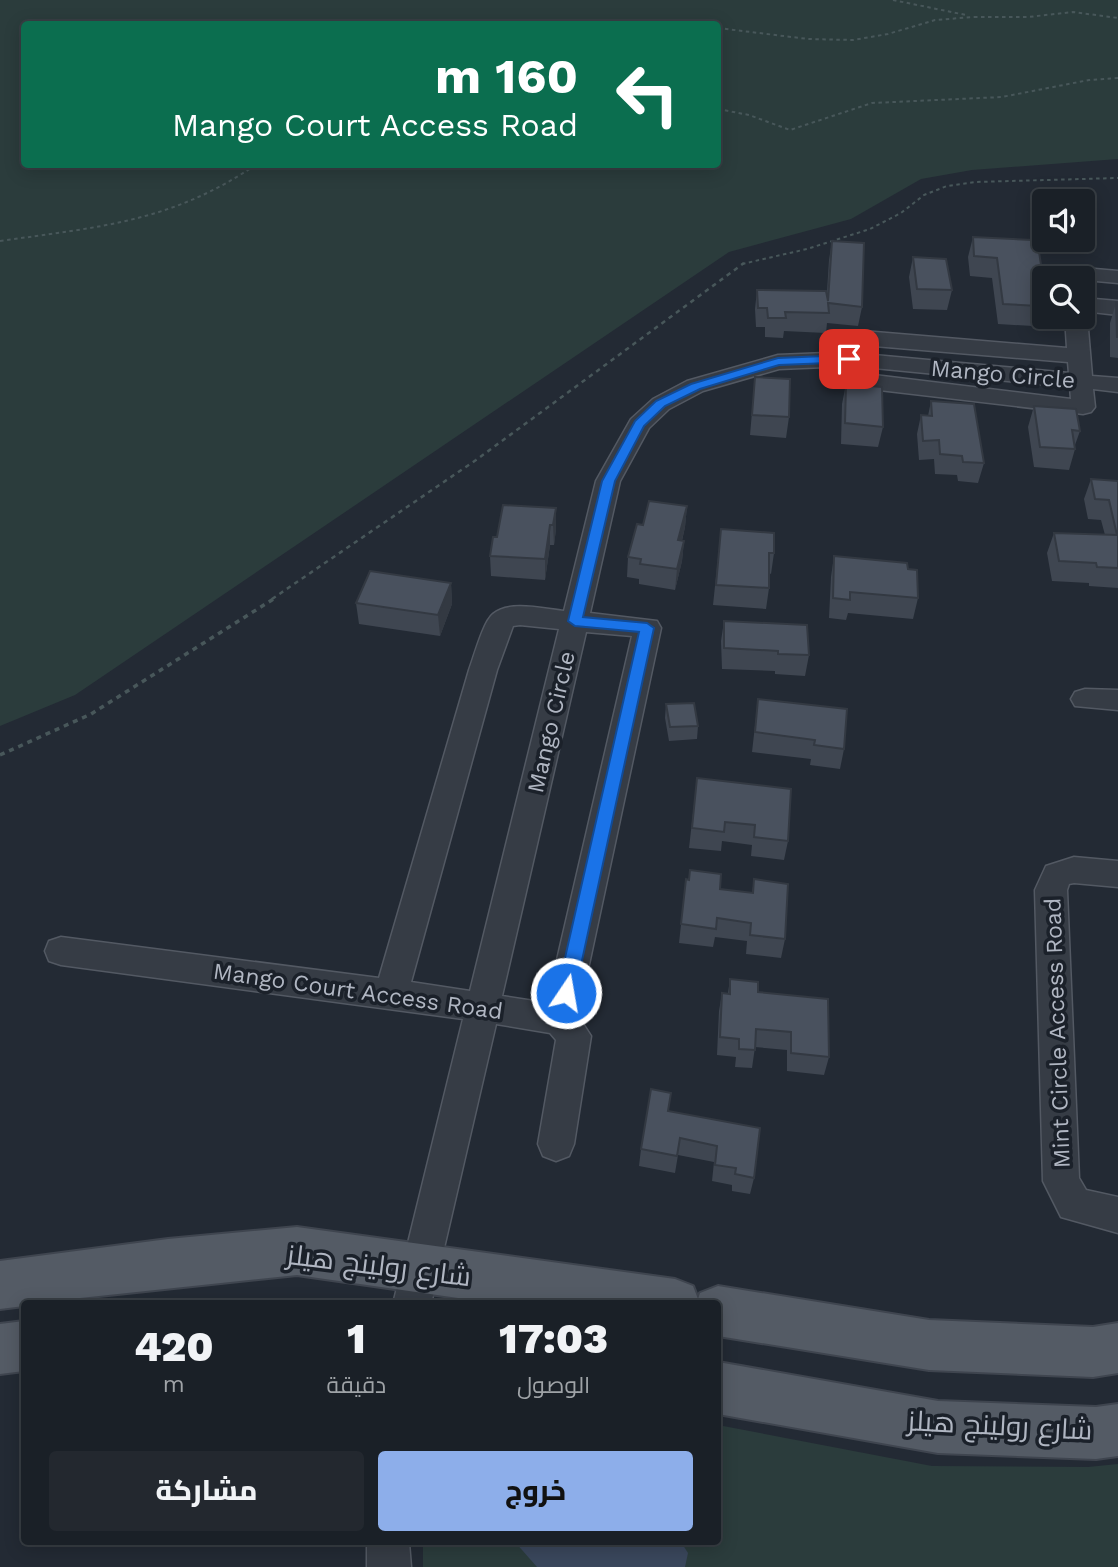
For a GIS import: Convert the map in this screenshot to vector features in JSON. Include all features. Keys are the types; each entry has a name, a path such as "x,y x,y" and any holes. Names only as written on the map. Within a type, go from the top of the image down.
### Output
{"main road":[{"name":"شارع رولينج هيلز","path":"0,1284 168,1263 297,1251 417,1286 618,1300"},
{"path":"721,1311 929,1345 1093,1352 1118,1348"},
{"path":"0,1349 21,1346"},
{"name":"شارع رولينج هيلز","path":"721,1389 938,1427 1096,1433 1118,1430"}],"street":[{"path":"1095,275 1118,277"},
{"path":"1095,305 1118,308"},
{"path":"1077,329 1079,369"},
{"name":"Mango Circle","path":"417,1286 608,481 639,424 661,404 695,386 778,362 863,360 1079,369 1118,385"},
{"path":"391,994 483,670 501,621 520,616 647,628 560,1020 574,1036 556,1144"},
{"path":"1085,699 1118,700"},
{"name":"Mint Circle Access Road","path":"1118,874 1074,870 1057,875 1051,890 1061,1181 1074,1205 1118,1215"},
{"name":"Mango Court Access Road","path":"61,951 483,1006 560,1020"},
{"path":"388,1545 389,1567"}],"path":[{"path":"893,0 974,17"},
{"path":"721,28 845,41 873,38 935,20 1028,17 1073,12 1118,18"},
{"path":"721,109 790,130 873,103 1002,97 1088,80 1118,78"},
{"path":"0,241 123,222 160,212 195,200 250,168"},
{"path":"0,755 91,713 303,580 476,460 745,262 807,248 870,229 901,212 924,195 947,186 975,182 1118,178"}],"shaded area":[{"path":"0,0 1118,0 1118,159 972,170 921,179 851,219 729,252 75,695 0,726"},
{"path":"721,1426 932,1466 1088,1467 1118,1464 1118,1567 423,1567 423,1545 721,1545"}],"water":[{"path":"518,1545 683,1545 688,1553 685,1567 537,1567"}],"building":[{"path":"973,237 1032,240 1032,252 1039,252 1041,266 1032,266 1032,306 1003,304 997,258 974,256"},
{"path":"832,241 864,243 862,307 828,303 829,313 785,312 786,318 768,318 767,308 758,308 757,290 826,291 828,301"},
{"path":"913,257 946,259 952,290 917,289"},
{"path":"1116,303 1118,304 1118,337 1117,337"},
{"path":"755,377 790,379 789,417 752,415"},
{"path":"846,384 882,387 883,427 845,423"},
{"path":"931,401 974,404 984,463 963,462 962,456 940,454 939,440 923,441 921,415 932,416"},
{"path":"1034,406 1076,409 1080,431 1072,430 1075,449 1040,447"},
{"path":"1091,479 1118,481 1118,568 1097,567 1096,563 1059,561 1054,533 1117,535 1109,500 1095,499"},
{"path":"649,501 687,506 678,540 684,541 677,569 640,564 641,559 628,557 637,524 643,525"},
{"path":"503,505 556,508 553,525 550,525 545,559 490,556"},
{"path":"721,529 774,533 774,553 769,553 769,588 716,585"},
{"path":"834,556 907,563 908,569 917,570 918,598 850,592 850,600 833,598"},
{"path":"370,571 451,583 438,615 356,603"},
{"path":"724,621 807,625 809,655 724,648"},
{"path":"758,699 847,709 844,749 814,745 815,740 755,732"},
{"path":"694,703 698,726 670,727 666,704"},
{"path":"697,778 791,789 788,841 754,837 755,825 725,822 724,832 692,828"},
{"path":"690,870 721,874 720,889 753,893 754,879 788,884 785,939 750,935 751,923 717,918 716,929 681,924 686,879 689,880"},
{"path":"730,979 758,982 758,992 828,999 829,1057 791,1053 791,1032 756,1029 755,1050 739,1049 739,1039 720,1037 722,993 730,994"},
{"path":"651,1089 671,1093 668,1111 760,1128 754,1178 735,1174 736,1168 715,1165 717,1146 680,1138 677,1156 641,1149"}],"route":[{"path":"566,993 647,628 575,621 608,481 639,424 661,404 695,386 778,362 849,359"}]}
